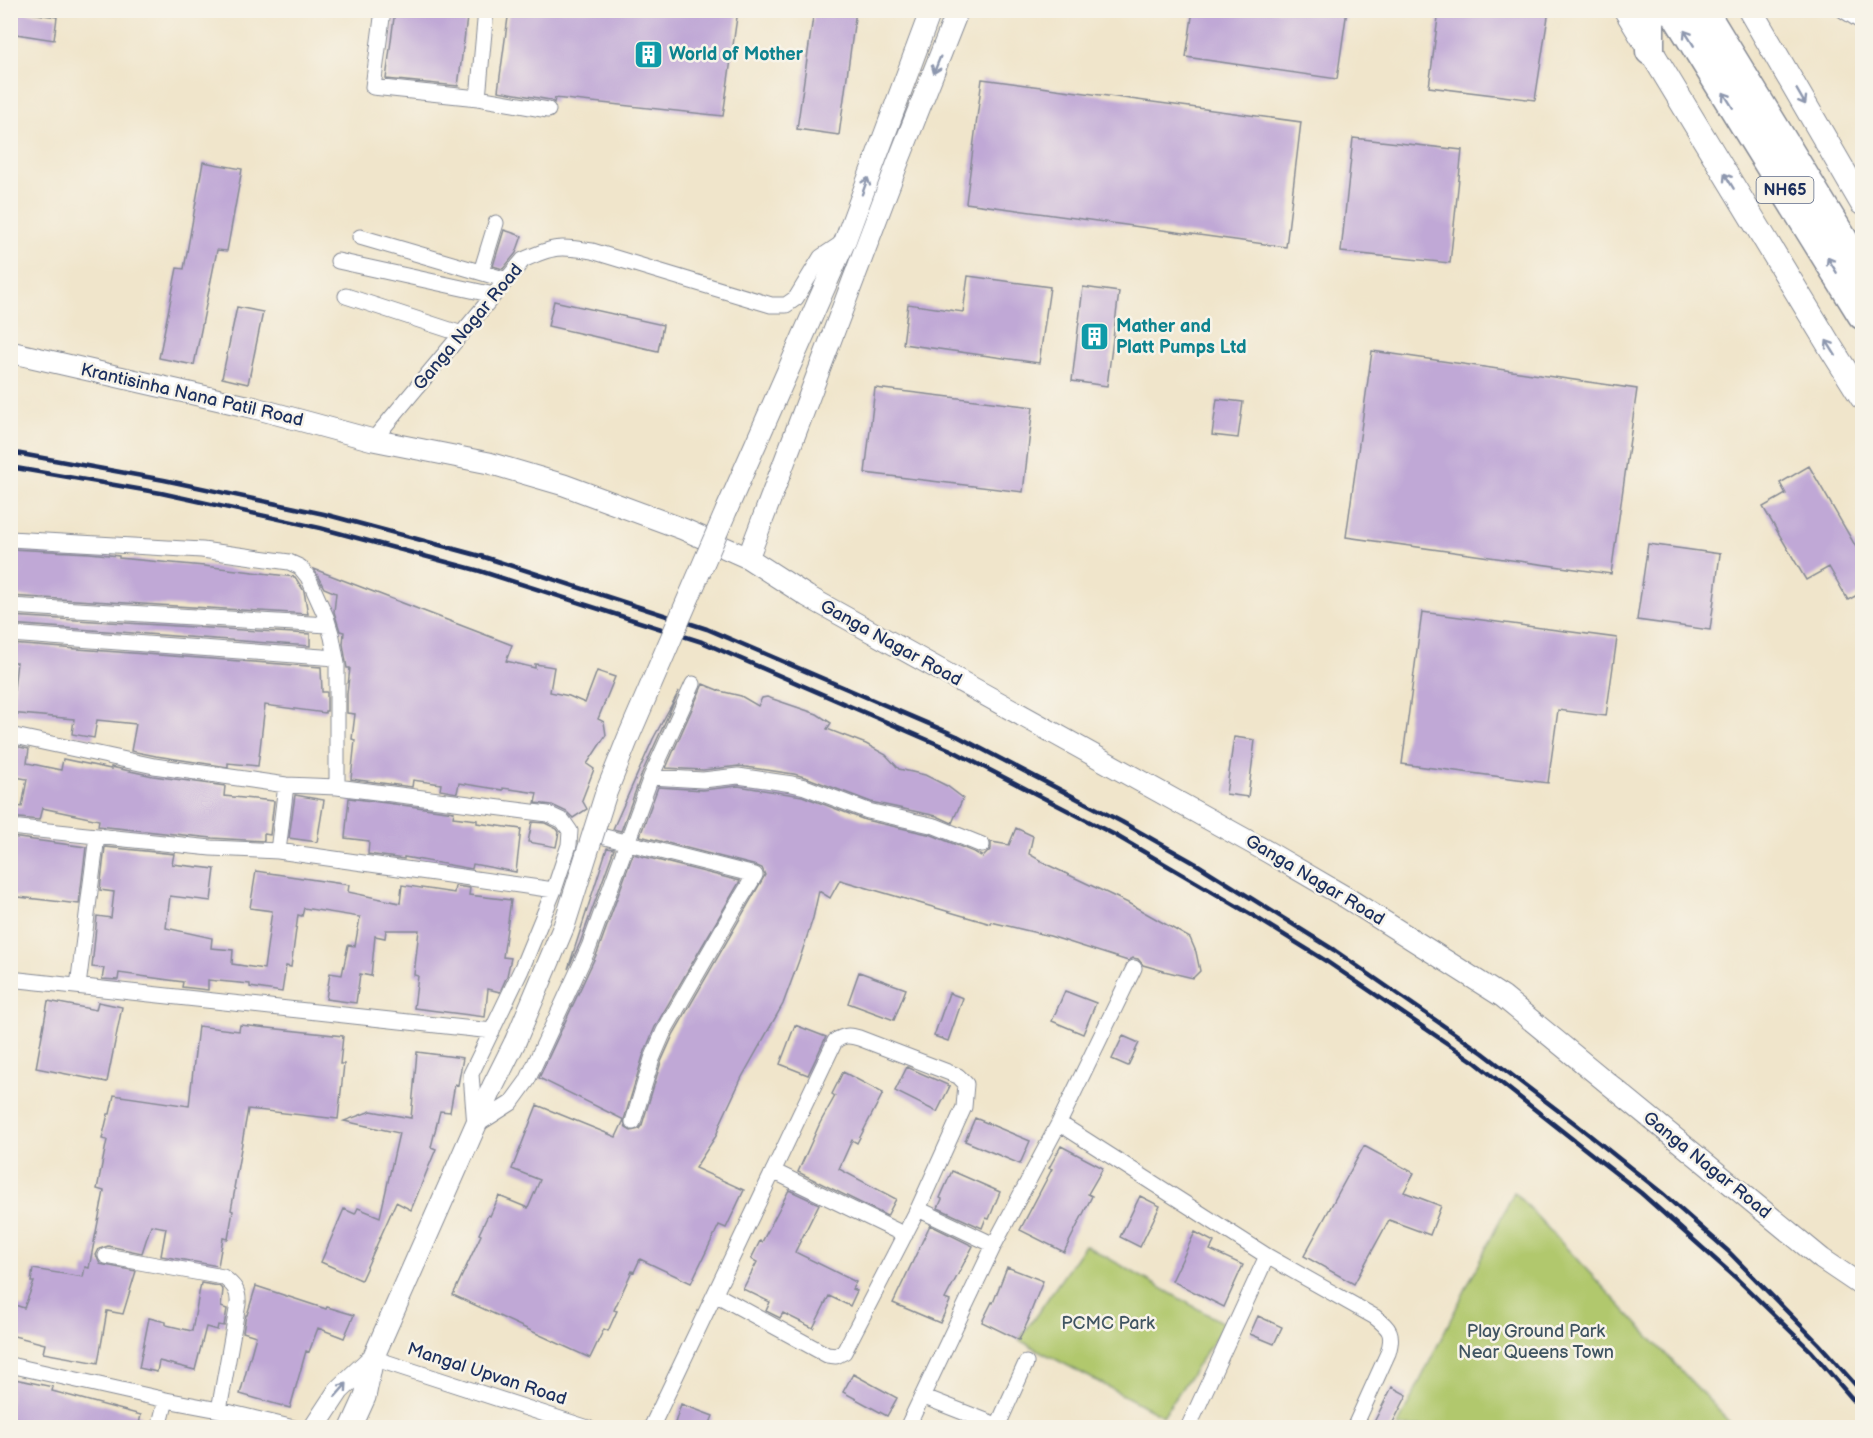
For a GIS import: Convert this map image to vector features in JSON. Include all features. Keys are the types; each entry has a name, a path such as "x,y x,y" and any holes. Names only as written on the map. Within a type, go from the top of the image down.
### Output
{"highway":[{"path":"1650,10 1650,51"},
{"name":"NH65","path":"1672,10 1863,315"},
{"name":"NH65","path":"1703,10 1863,270"}],"main road":[{"path":"1626,10 1863,397"},
{"path":"1750,10 1863,202"}],"street":[{"path":"383,10 373,87 478,98 548,110"},
{"path":"478,98 486,10"},
{"path":"351,1428 365,1397 374,1358 475,1126 515,1042 564,926 606,793 628,738 845,241 931,10"},
{"path":"748,558 958,10"},
{"path":"1843,10 1863,22"},
{"path":"481,272 496,223"},
{"path":"360,237 507,280"},
{"path":"845,241 867,244"},
{"name":"Ganga Nagar Road","path":"373,440 523,261 548,249 566,247 592,251 771,305 786,305 795,298 821,257 845,241"},
{"path":"338,261 494,295"},
{"path":"346,296 462,334"},
{"name":"Krantisinha Nana Patil Road","path":"10,352 245,406 373,440 489,463 564,485 683,529 748,558"},
{"path":"10,539 202,550 289,562 300,567 309,577 328,625 336,658 337,788"},
{"name":"Ganga Nagar Road","path":"748,558 807,597 1318,880 1503,997 1822,1259 1862,1286"},
{"path":"10,606 328,625"},
{"path":"10,634 336,658"},
{"path":"475,1126 511,1103 527,1081 589,947 651,777 693,684"},
{"path":"10,735 154,765 286,785 337,788 548,814 563,821 570,831 569,845 554,890 521,970 471,1074 475,1126"},
{"path":"651,777 703,780 738,776 792,784 806,787 868,811 935,826 982,845"},
{"path":"278,851 286,785"},
{"path":"10,827 211,848 278,851 554,890"},
{"path":"593,834 755,875 732,910 664,1031 652,1059 633,1122"},
{"path":"78,986 97,836"},
{"path":"907,1428 994,1245 1059,1123 1134,968"},
{"path":"10,979 492,1031"},
{"path":"651,1428 835,1041 842,1036 850,1035 958,1076 966,1084 964,1107 918,1209 844,1352 836,1356 827,1355 715,1294"},
{"path":"1059,1123 1267,1256 1375,1317 1390,1332 1391,1343 1388,1353 1354,1428"},
{"path":"773,1171 904,1235"},
{"path":"918,1209 994,1245"},
{"path":"106,1256 223,1277 233,1284 238,1295 238,1304 219,1410"},
{"path":"1188,1428 1267,1256"},
{"path":"314,1428 339,1390 374,1358"},
{"name":"Mangal Upvan Road","path":"374,1358 588,1428"},
{"path":"922,1396 1001,1426 1026,1363"},
{"path":"10,1365 294,1428"},
{"path":"159,1428 166,1400"}],"green space":[{"name":"Play Ground Park Near Queens Town","path":"1514,1192 1734,1427 1397,1427"},
{"name":"PCMC Park","path":"1085,1245 1225,1324 1163,1416 1019,1340"}],"building":[{"path":"10,10 57,17 54,40 10,33"},
{"path":"395,10 468,10 458,86 386,79"},
{"name":"World of Mother","path":"509,10 738,10 723,116 555,98 554,103 550,100 498,91"},
{"path":"814,10 856,10 839,135 797,129"},
{"path":"1193,10 1347,10 1337,79 1186,57"},
{"path":"1439,10 1549,10 1535,100 1429,87"},
{"path":"982,79 1301,122 1286,247 966,203"},
{"path":"1353,138 1462,150 1450,263 1341,252"},
{"path":"203,162 242,169 227,251 217,250 194,365 159,358 177,268 184,269"},
{"path":"504,230 522,236 516,253 503,269 493,266"},
{"path":"968,276 1050,287 1039,363 903,344 908,304 963,312"},
{"name":"Mather and Platt Pumps Ltd","path":"1083,287 1119,292 1107,386 1072,381"},
{"path":"554,301 663,325 658,351 548,326"},
{"path":"237,307 263,312 248,384 222,378"},
{"path":"1372,351 1637,389 1611,574 1346,537"},
{"path":"875,388 1033,407 1023,492 865,473"},
{"path":"1217,399 1243,402 1238,438 1212,435"},
{"path":"1809,466 1863,559 1863,592 1848,600 1829,567 1806,580 1763,507 1786,494 1780,483"},
{"path":"1648,544 1720,554 1710,630 1637,620"},
{"path":"10,549 89,553 295,577 304,591 308,614 10,596"},
{"path":"314,569 512,645 506,661 535,668 535,664 554,667 550,692 569,696 585,703 597,671 615,677 598,719 604,722 606,735 587,764 594,769 582,800 587,809 573,818 567,812 552,805 535,803 537,793 459,783 457,793 440,790 441,784 413,780 412,787 351,779 355,714 347,713 350,668 347,668 343,644 344,632 340,631 334,612 336,593 324,588"},
{"path":"1422,612 1617,638 1606,716 1558,710 1548,783 1402,764"},
{"path":"10,616 310,634 310,646 10,624"},
{"path":"10,644 321,667 322,692 327,692 327,711 325,713 265,705 258,766 228,763 228,767 131,751 136,724 97,720 94,738 72,734 74,719 10,713 10,698 13,698 17,662 10,662"},
{"path":"703,684 741,696 758,706 762,698 767,697 817,714 831,723 827,729 866,744 886,755 899,769 925,775 947,786 963,798 952,823 937,816 871,802 794,774 739,766 703,770 666,768"},
{"path":"679,691 642,773 621,831 613,829 653,739"},
{"path":"1234,737 1255,740 1248,797 1226,794"},
{"path":"10,745 29,749 27,763 61,770 63,759 153,776 225,786 224,796 274,801 270,835 264,834 264,841 98,826 99,820 42,808 39,820 10,817 10,805 22,807 27,779 10,776"},
{"path":"738,786 802,796 865,820 932,835 983,857 991,849 991,842 1009,845 1016,828 1033,836 1029,854 1128,903 1190,938 1200,971 1193,978 1164,971 1143,965 1138,959 1133,958 1128,961 1050,936 991,922 991,924 840,880 830,898 819,891 813,918 783,1004 742,1077 716,1136 695,1168 744,1190 726,1228 719,1225 691,1283 640,1259 614,1310 617,1311 608,1331 604,1329 590,1358 453,1295 481,1235 479,1234 499,1196 528,1208 540,1180 512,1169 537,1105 616,1137 624,1120 626,1128 631,1131 639,1129 642,1125 661,1062 673,1035 765,875 762,868 757,866 640,836 658,787 703,790"},
{"path":"295,795 324,800 317,842 289,838"},
{"path":"349,798 454,812 453,817 521,829 516,872 473,864 472,869 404,857 404,859 368,854 369,841 345,838"},
{"path":"532,822 545,823 557,829 559,832 556,847 528,842"},
{"path":"11,837 86,847 79,904 10,896"},
{"path":"105,847 174,854 172,864 215,869 211,901 170,896 166,928 212,938 211,948 233,950 232,964 264,969 272,911 250,908 256,871 349,885 348,892 400,903 402,885 454,893 455,886 470,888 469,895 511,900 503,957 511,958 507,976 500,992 488,989 485,1017 414,1008 418,976 414,975 419,930 386,930 385,938 375,936 371,976 360,974 356,1003 326,999 330,973 342,975 348,945 355,946 360,917 304,908 302,916 298,915 291,967 286,966 282,992 250,987 250,984 208,980 208,990 182,987 183,982 119,973 118,980 102,979 104,968 92,967 97,916 111,918 114,892 100,890"},
{"path":"607,848 614,849 580,943 568,969"},
{"path":"633,854 740,881 655,1027 643,1056 624,1120 539,1078 598,951"},
{"path":"859,972 906,989 894,1020 848,1003"},
{"path":"1065,991 1096,1003 1083,1034 1052,1021"},
{"path":"949,993 963,998 948,1041 934,1036"},
{"path":"48,1001 96,1010 98,1002 122,1007 107,1082 36,1068"},
{"path":"240,1025 343,1036 340,1064 344,1064 338,1119 248,1109 234,1188 228,1239 223,1238 218,1266 161,1256 166,1228 151,1225 142,1253 108,1246 99,1249 96,1255 100,1264 136,1271 123,1314 107,1311 98,1363 43,1353 45,1344 10,1335 10,1323 15,1305 24,1308 34,1282 31,1282 33,1269 83,1277 85,1267 89,1268 104,1191 97,1189 107,1140 102,1139 114,1095 189,1106 198,1026 239,1031"},
{"path":"795,1025 826,1037 808,1075 780,1064"},
{"path":"1123,1036 1139,1043 1128,1066 1112,1059"},
{"path":"417,1052 463,1058 458,1085 455,1084 450,1112 440,1111 431,1147 436,1149 411,1210 396,1202 361,1280 321,1262 344,1209 355,1214 358,1208 380,1217 399,1133 344,1121 371,1111 411,1118"},
{"path":"907,1067 950,1086 937,1112 895,1091"},
{"path":"843,1072 883,1093 857,1143 852,1140 839,1169 896,1199 887,1216 798,1172 835,1096 832,1094"},
{"path":"975,1118 1030,1141 1020,1164 965,1141"},
{"path":"1061,1146 1103,1168 1088,1194 1092,1196 1064,1252 1020,1230 1052,1169 1049,1168"},
{"path":"1364,1146 1414,1173 1404,1192 1441,1206 1430,1235 1389,1220 1354,1284 1304,1256"},
{"path":"952,1171 1000,1192 989,1219 986,1218 982,1228 938,1208"},
{"path":"789,1190 819,1204 795,1252 856,1282 852,1289 857,1291 850,1306 829,1296 813,1328 783,1313 780,1318 766,1311 770,1302 743,1289 757,1262 751,1259"},
{"path":"1140,1196 1160,1206 1140,1247 1120,1237"},
{"path":"930,1225 973,1246 945,1299 950,1301 940,1323 893,1303"},
{"path":"1195,1232 1214,1242 1210,1250 1243,1265 1224,1307 1172,1281"},
{"path":"1007,1267 1043,1281 1019,1340 982,1322 993,1303"},
{"path":"201,1283 219,1286 223,1290 221,1307 227,1309 224,1326 218,1325 217,1330 206,1327 195,1370 159,1361 157,1372 139,1368 149,1318 192,1331"},
{"path":"256,1286 326,1309 327,1307 354,1315 344,1338 318,1328 309,1352 306,1351 290,1408 240,1394 256,1336 243,1332"},
{"path":"1258,1316 1282,1327 1274,1344 1250,1334"},
{"path":"853,1374 897,1398 887,1416 843,1392"},
{"path":"10,1378 53,1387 52,1391 141,1415 138,1428 10,1428"},
{"path":"1392,1387 1407,1395 1390,1428 1371,1428"},
{"path":"681,1404 713,1416 708,1428 688,1428 675,1423"}],"railway":[{"path":"10,452 164,480 324,514 484,557 707,629 957,736 1122,822 1198,865 1334,950 1483,1053 1662,1193 1728,1251 1819,1344 1862,1392"},
{"path":"10,467 161,493 320,528 480,571 702,642 951,750 1115,835 1252,915 1326,961 1476,1063 1641,1193 1735,1277 1811,1351 1862,1410"}],"place":[{"name":"World of Mother","path":"648,54"},
{"name":"Mather and Platt Pumps Ltd","path":"1095,336"}]}
